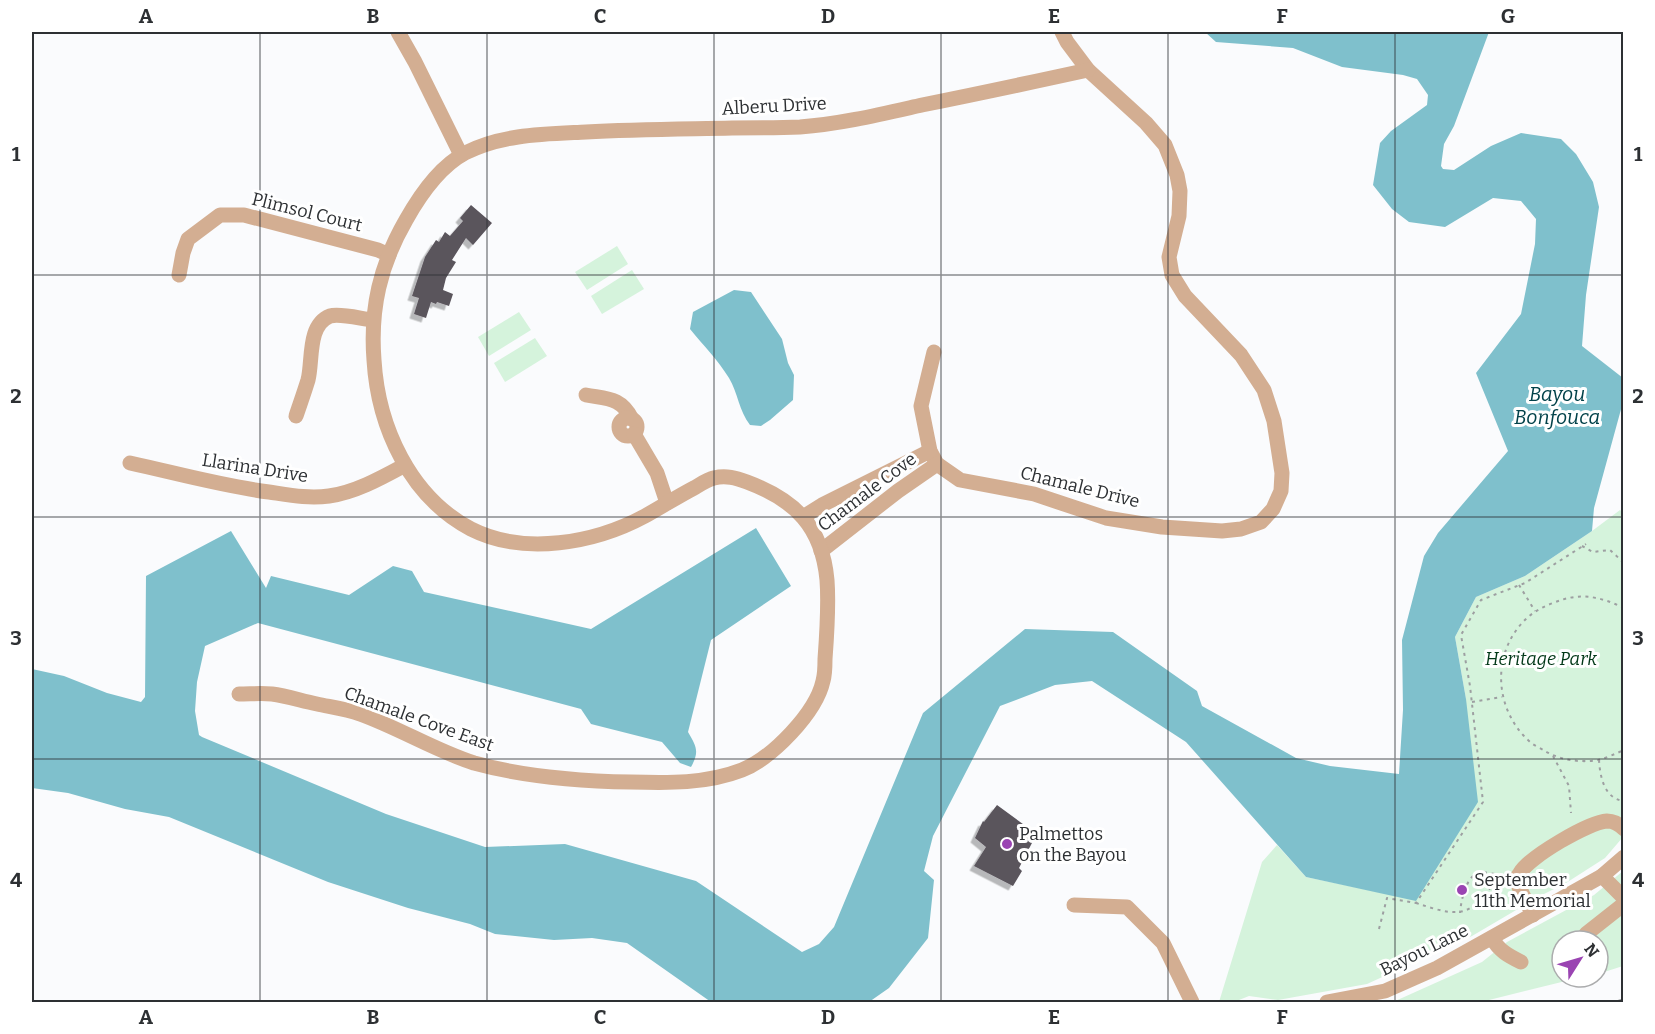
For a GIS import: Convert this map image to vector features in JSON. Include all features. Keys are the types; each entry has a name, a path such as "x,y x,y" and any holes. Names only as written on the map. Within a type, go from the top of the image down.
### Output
{"street":[{"path":"398,32 461,155"},
{"name":"Chamale Drive","path":"933,458 960,480 1034,494 1106,518 1162,527 1222,531 1241,529 1261,522 1273,509 1281,491 1282,473 1274,421 1264,390 1241,355 1185,296 1172,275 1169,257 1179,216 1180,190 1177,174 1165,145 1146,123 1088,70 1062,32"},
{"name":"Alberu Drive","path":"405,465 389,431 378,393 373,356 373,320 376,297 389,255 412,208 430,183 461,155 499,140 520,136 608,131 802,127 858,119 1088,70"},
{"name":"Plimsol Court","path":"178,275 188,239 220,215 244,215 378,250 389,255"},
{"path":"296,416 309,378 314,336 322,322 336,315 373,320"},
{"path":"933,458 921,406 934,352"},
{"path":"586,395 617,401 626,408 633,427 657,473 667,503"},
{"name":"Chamale Cove","path":"803,516 822,505 933,458"},
{"name":"Chamale Cove","path":"821,551 898,491 933,458"},
{"name":"Llarina Drive","path":"130,463 242,488 312,497 329,496 352,490 405,465"},
{"name":"Chamale Cove East","path":"239,694 272,694 355,712 470,761 517,773 591,781 674,783 705,780 742,770 767,757 813,706 823,683 828,621 826,576 821,551 813,532 803,516 777,495 733,477 714,478 642,518 614,530 581,539 544,543 501,539 472,529 436,503 405,465"},
{"path":"1533,915 1516,881 1531,860 1577,832 1602,822 1611,821 1621,826"},
{"name":"Bayou Lane","path":"1327,1002 1385,991 1437,968 1602,876 1623,857"},
{"path":"1602,876 1623,898"},
{"path":"1592,929 1623,903"},
{"path":"1074,905 1126,907 1163,943 1192,1002"},
{"path":"1492,938 1506,954 1521,962"}],"path":[{"path":"1416,903 1483,802 1472,702 1461,635 1481,600 1525,583 1586,544"},
{"path":"1582,546 1593,552 1610,550 1623,563"},
{"path":"1519,585 1535,611"},
{"path":"1623,608 1607,600 1579,596 1565,598 1535,611 1522,622 1508,645 1500,672 1502,697 1511,719 1530,742 1553,756 1576,761 1599,760 1623,750"},
{"path":"1472,702 1502,697"},
{"path":"1553,756 1569,786 1571,813"},
{"path":"1599,760 1601,778 1607,791 1617,800 1623,801"},
{"path":"1379,929 1387,898 1460,913 1479,902 1500,875 1483,872 1471,878 1462,895 1460,913"}],"green space":[{"path":"617,246 628,264 587,290 575,272"},
{"path":"632,270 644,289 602,314 591,296"},
{"path":"519,312 531,330 489,356 478,337"},
{"path":"535,338 547,356 505,382 494,363"},
{"name":"Heritage Park","path":"1620,510 1624,513 1623,837 1605,858 1566,883 1472,936 1367,984 1278,1000 1249,996 1234,1002 1219,1002 1262,862 1277,845 1306,877 1416,900 1466,699 1455,637 1476,597 1525,576"},
{"path":"1623,871 1623,966 1610,970 1610,929 1550,929 1550,985 1481,1002 1393,1002 1482,962 1507,942 1594,895"}],"water":[{"name":"Bayou Bonfouca","path":"1205,32 1489,32 1454,126 1444,144 1441,166 1443,169 1454,170 1491,146 1521,133 1561,139 1576,154 1593,182 1599,207 1586,295 1582,346 1623,378 1623,402 1594,508 1592,531 1525,576 1476,597 1455,637 1466,699 1478,802 1416,901 1306,877 1186,742 1092,681 1055,685 1000,706 933,836 924,871 934,880 928,938 889,988 869,1002 711,1002 627,943 592,938 554,940 495,934 470,924 408,908 328,882 169,817 125,809 68,793 32,788 32,669 64,676 107,693 141,702 145,697 146,576 231,531 266,588 271,576 349,595 393,566 412,571 424,592 591,629 756,528 791,586 711,640 688,732 696,749 691,767 680,763 662,742 591,724 581,709 258,623 205,646 197,682 195,711 199,735 202,737 386,814 485,847 565,844 696,881 802,952 819,944 834,927 923,713 1025,629 1113,632 1197,691 1202,706 1296,758 1330,766 1399,774 1403,710 1402,640 1424,556 1438,533 1508,451 1476,373 1521,314 1535,244 1536,219 1521,201 1493,198 1445,227 1409,222 1392,209 1373,185 1380,143 1391,131 1427,105 1428,95 1417,79 1342,67 1293,48 1216,42"},
{"path":"734,290 751,292 782,339 788,363 794,375 793,400 761,426 750,425 743,414 729,378 690,329 693,312"}],"building":[{"path":"471,205 492,223 473,245 466,238 452,260 456,262 446,278 443,290 453,294 449,306 431,302 426,318 414,314 419,298 412,296 425,257 436,240 439,242 445,232 450,236 463,221 460,218"},
{"name":"Palmettos on the Bayou","path":"997,805 1027,827 1024,834 1033,841 1019,868 1022,871 1013,886 974,866 986,847 975,838 983,821"}],"railway":[{"path":"1618,1002 1624,1001"}],"place":[{"name":"Palmettos on the Bayou","path":"1007,844"},
{"name":"September 11th Memorial","path":"1462,890"}]}
